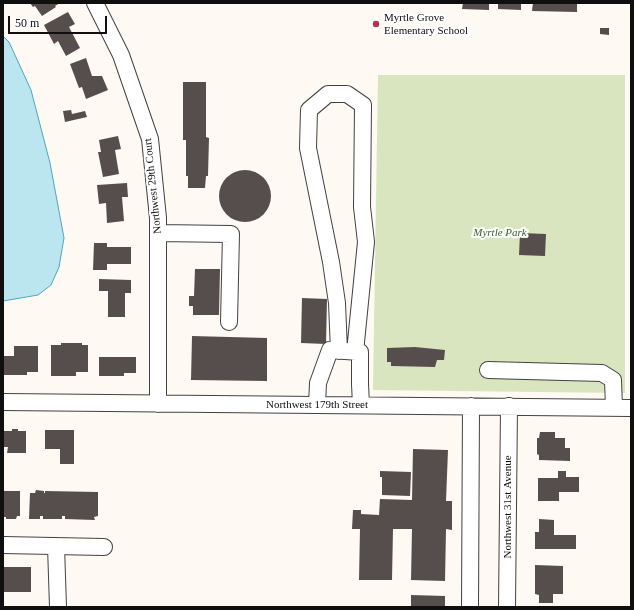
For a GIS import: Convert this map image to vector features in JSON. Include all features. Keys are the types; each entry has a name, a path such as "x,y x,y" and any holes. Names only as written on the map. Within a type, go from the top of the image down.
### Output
{"street":[{"name":"Northwest 29th Court","path":"95,3 121,55 150,139 158,218 158,404"},
{"path":"339,351 337,303 331,262 308,148 309,110 328,94 347,94 363,105 362,207 366,242 355,352"},
{"path":"158,233 231,234 229,322"},
{"path":"317,405 318,383 330,350 360,352 361,405"},
{"path":"488,370 602,373 613,380 614,407"},
{"name":"Northwest 179th Street","path":"3,402 631,408"},
{"path":"470,607 471,406"},
{"name":"Northwest 31st Avenue","path":"507,607 509,406"},
{"path":"3,546 104,547"},
{"path":"56,546 58,607"}],"green space":[{"name":"Myrtle Park","path":"378,75 625,75 625,393 373,390"}],"water":[{"path":"3,36 9,42 31,90 50,163 64,238 59,267 51,285 38,295 3,301"}],"building":[{"path":"30,3 60,3 42,16 35,6 33,7"},
{"path":"463,3 489,3 489,10 462,9"},
{"path":"498,3 521,3 521,10 498,9"},
{"path":"533,3 577,3 577,12 532,11"},
{"path":"68,12 75,24 69,27 80,48 66,56 58,41 54,44 44,25"},
{"path":"600,28 609,28 609,35 600,34"},
{"path":"86,58 92,76 102,76 108,90 86,99 82,87 79,88 70,64"},
{"path":"183,82 206,82 206,137 209,138 208,176 206,176 205,188 188,188 188,176 186,176 186,140 183,140"},
{"path":"71,110 72,114 85,111 87,117 65,122 63,111"},
{"path":"118,136 121,149 115,150 119,174 103,177 98,152 101,152 99,140"},
{"path":"240,170 250,170 260,174 267,181 271,191 271,201 267,211 260,218 250,222 240,222 230,218 223,211 219,201 219,191 223,181 230,174"},
{"path":"127,183 128,197 122,197 124,221 107,223 106,203 99,204 97,185"},
{"path":"520,233 546,234 545,256 519,255"},
{"path":"94,243 107,243 107,247 131,247 131,264 107,264 107,270 93,270"},
{"path":"195,269 220,269 219,315 193,315 193,306 189,306 189,296 194,296"},
{"path":"99,279 131,280 131,293 125,293 125,317 108,317 108,291 99,291"},
{"path":"302,298 327,299 326,344 301,343"},
{"path":"192,336 267,338 267,381 191,380"},
{"path":"61,343 82,343 82,345 88,345 88,372 76,372 76,376 51,376 51,345 61,345"},
{"path":"14,346 38,346 38,372 27,372 27,375 3,375 3,356 14,356"},
{"path":"415,347 445,350 444,360 437,360 435,367 391,366 391,362 387,362 387,348"},
{"path":"99,357 136,357 136,373 124,373 124,376 99,376"},
{"path":"12,429 26,431 26,453 7,453 8,447 3,447 3,431 12,431"},
{"path":"45,430 74,430 74,464 60,464 60,449 45,449"},
{"path":"540,432 555,432 555,438 565,438 565,448 570,448 570,461 539,460 539,455 537,454 537,438 539,438"},
{"path":"413,449 448,450 446,501 452,501 452,530 446,529 445,581 411,580 412,529 393,529 392,580 359,580 360,529 352,529 353,510 361,510 361,514 379,515 380,499 412,500"},
{"path":"380,471 411,472 410,496 382,495 382,477 380,477"},
{"path":"558,471 566,471 566,477 579,477 579,492 559,492 559,501 538,501 538,478 558,478"},
{"path":"36,490 44,491 44,493 45,491 98,492 98,516 94,517 95,520 65,519 65,516 62,516 62,519 43,519 43,516 40,516 40,519 29,519 30,493 35,493"},
{"path":"3,491 20,491 20,516 17,516 16,519 6,519 6,517 3,517"},
{"path":"539,519 554,520 554,535 576,535 576,549 535,549 535,532 539,532"},
{"path":"535,565 563,566 563,594 553,594 553,603 539,603 539,595 535,594"},
{"path":"3,567 31,567 31,592 3,592"},
{"path":"411,595 445,596 445,607 411,607"}],"place":[{"name":"Myrtle Grove Elementary School","path":"376,24"}]}
